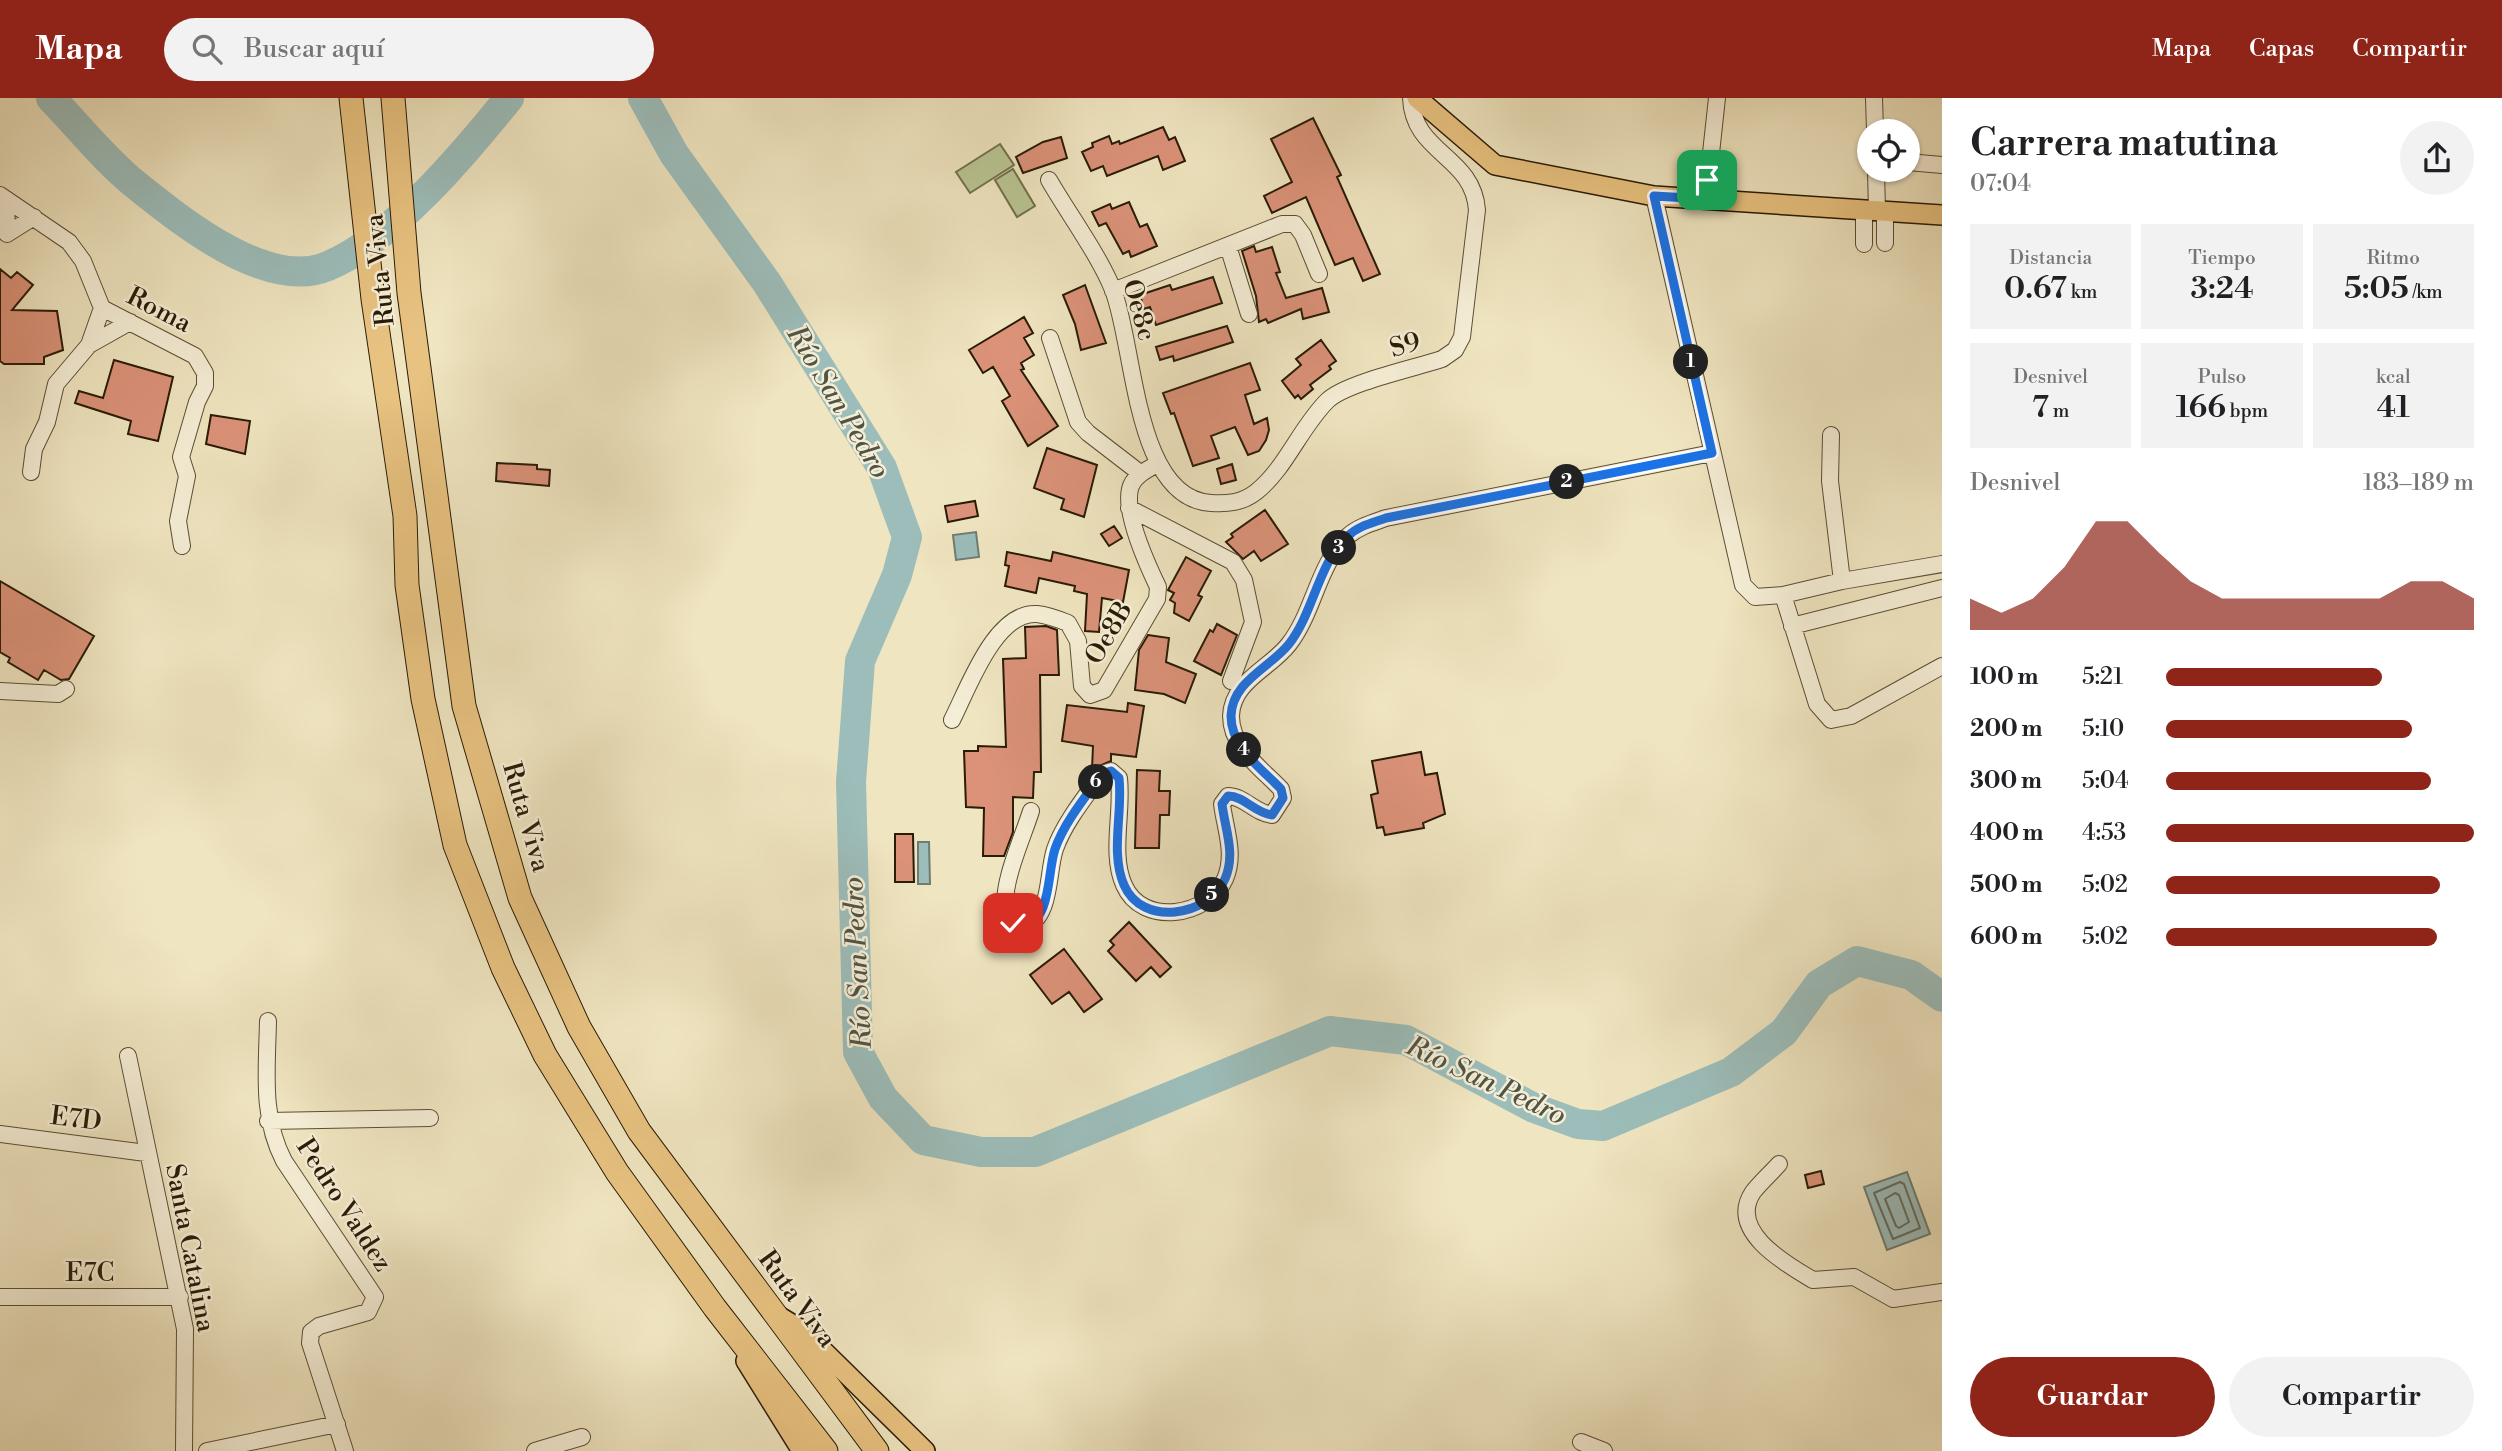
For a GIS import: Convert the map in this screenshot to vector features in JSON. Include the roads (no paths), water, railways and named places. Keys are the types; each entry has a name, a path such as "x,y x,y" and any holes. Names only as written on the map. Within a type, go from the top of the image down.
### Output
{"highway":[{"name":"Ruta Viva","path":"351,98 373,299 405,516 407,585 423,699 455,845 503,968 545,1055 617,1172 716,1308 826,1451"},
{"name":"Ruta Viva","path":"393,98 409,293 464,706 520,898 579,1027 639,1131 877,1451"}],"main road":[{"path":"1417,98 1495,165 1654,196 1942,215"},
{"path":"716,1308 802,1451"},
{"path":"773,1313 803,1331 925,1451"}],"street":[{"name":"S9","path":"1157,464 1175,489 1198,502 1232,504 1253,495 1271,478 1329,399 1345,390 1442,359 1455,350 1462,337 1477,210 1476,190 1465,175 1417,129 1411,117 1410,98"},
{"path":"1706,199 1717,98"},
{"path":"1874,98 1875,119"},
{"path":"1920,163 1942,165"},
{"name":"Oe8c","path":"1049,180 1113,291 1157,464"},
{"path":"1876,182 1876,211 1885,243"},
{"path":"1654,196 1743,585 1755,597 1783,596 1842,581 1942,564"},
{"path":"3,198 4,237"},
{"name":"Roma","path":"3,198 69,242 83,261 102,308 195,356 205,373 205,386 197,401 181,457 187,476 178,521 181,546"},
{"path":"1864,244 1876,211"},
{"path":"4,237 34,217"},
{"path":"1113,291 1282,225 1295,224 1303,235 1319,274"},
{"path":"1228,246 1249,314"},
{"path":"89,345 102,308"},
{"path":"31,472 34,449 47,422 55,384 89,345 130,322"},
{"path":"1050,338 1078,422 1088,433 1140,473"},
{"path":"1831,435 1830,481 1842,581"},
{"path":"1031,811 1006,890 1006,911 1013,923 1025,927 1034,923 1043,909 1056,846 1102,774 1111,771 1119,778 1118,864 1126,891 1150,910 1164,914 1197,905 1224,882 1228,869 1229,838 1222,804 1228,796 1236,796 1261,814 1272,815 1283,798 1281,789 1243,749 1232,727 1231,714 1236,698 1251,677 1275,658 1297,633 1332,557 1346,537 1361,527 1386,518 1712,453"},
{"path":"1157,464 1140,473 1130,487 1129,508 1233,562 1244,580 1253,622 1231,681"},
{"name":"Oe8B","path":"952,720 996,634 1009,623 1035,614 1068,624 1079,641 1082,686 1090,695 1104,690 1157,599 1158,587 1129,508"},
{"path":"1792,626 1942,588"},
{"path":"1783,596 1817,704 1830,720 1851,716 1942,666"},
{"path":"0,691 58,694 66,689"},
{"name":"Pedro Valdez","path":"268,1021 268,1121 273,1141 374,1297 368,1312 319,1326 311,1332 310,1343 345,1451"},
{"name":"Santa Catalina","path":"128,1056 146,1153 180,1297 185,1340 184,1451"},
{"path":"268,1121 430,1118"},
{"name":"E7D","path":"0,1134 146,1153"},
{"path":"1779,1164 1753,1193 1748,1204 1747,1217 1751,1229 1761,1243 1813,1280 1854,1277 1894,1299 1942,1292"},
{"name":"E7C","path":"0,1297 180,1297"},
{"path":"206,1451 337,1423"},
{"path":"535,1451 582,1437"},
{"path":"1581,1442 1604,1451"}],"water":[{"path":"976,532 979,557 956,560 953,535"},
{"path":"918,842 929,842 930,884 918,884"},
{"path":"1907,1172 1930,1234 1887,1250 1864,1187"}],"waterway":[{"name":"Río San Pedro","path":"51,98 125,175 177,217 226,249 253,261 279,269 304,271 328,266 378,236 449,168 509,98"},
{"name":"Río San Pedro","path":"643,98 674,154 767,283 882,468 907,537 897,575 860,661 851,782 858,1052 883,1098 923,1140 981,1152 1035,1152 1330,1031 1406,1040 1534,1108 1578,1124 1603,1126 1731,1072 1784,1032 1819,984 1857,961 1911,975 1942,997"}]}
